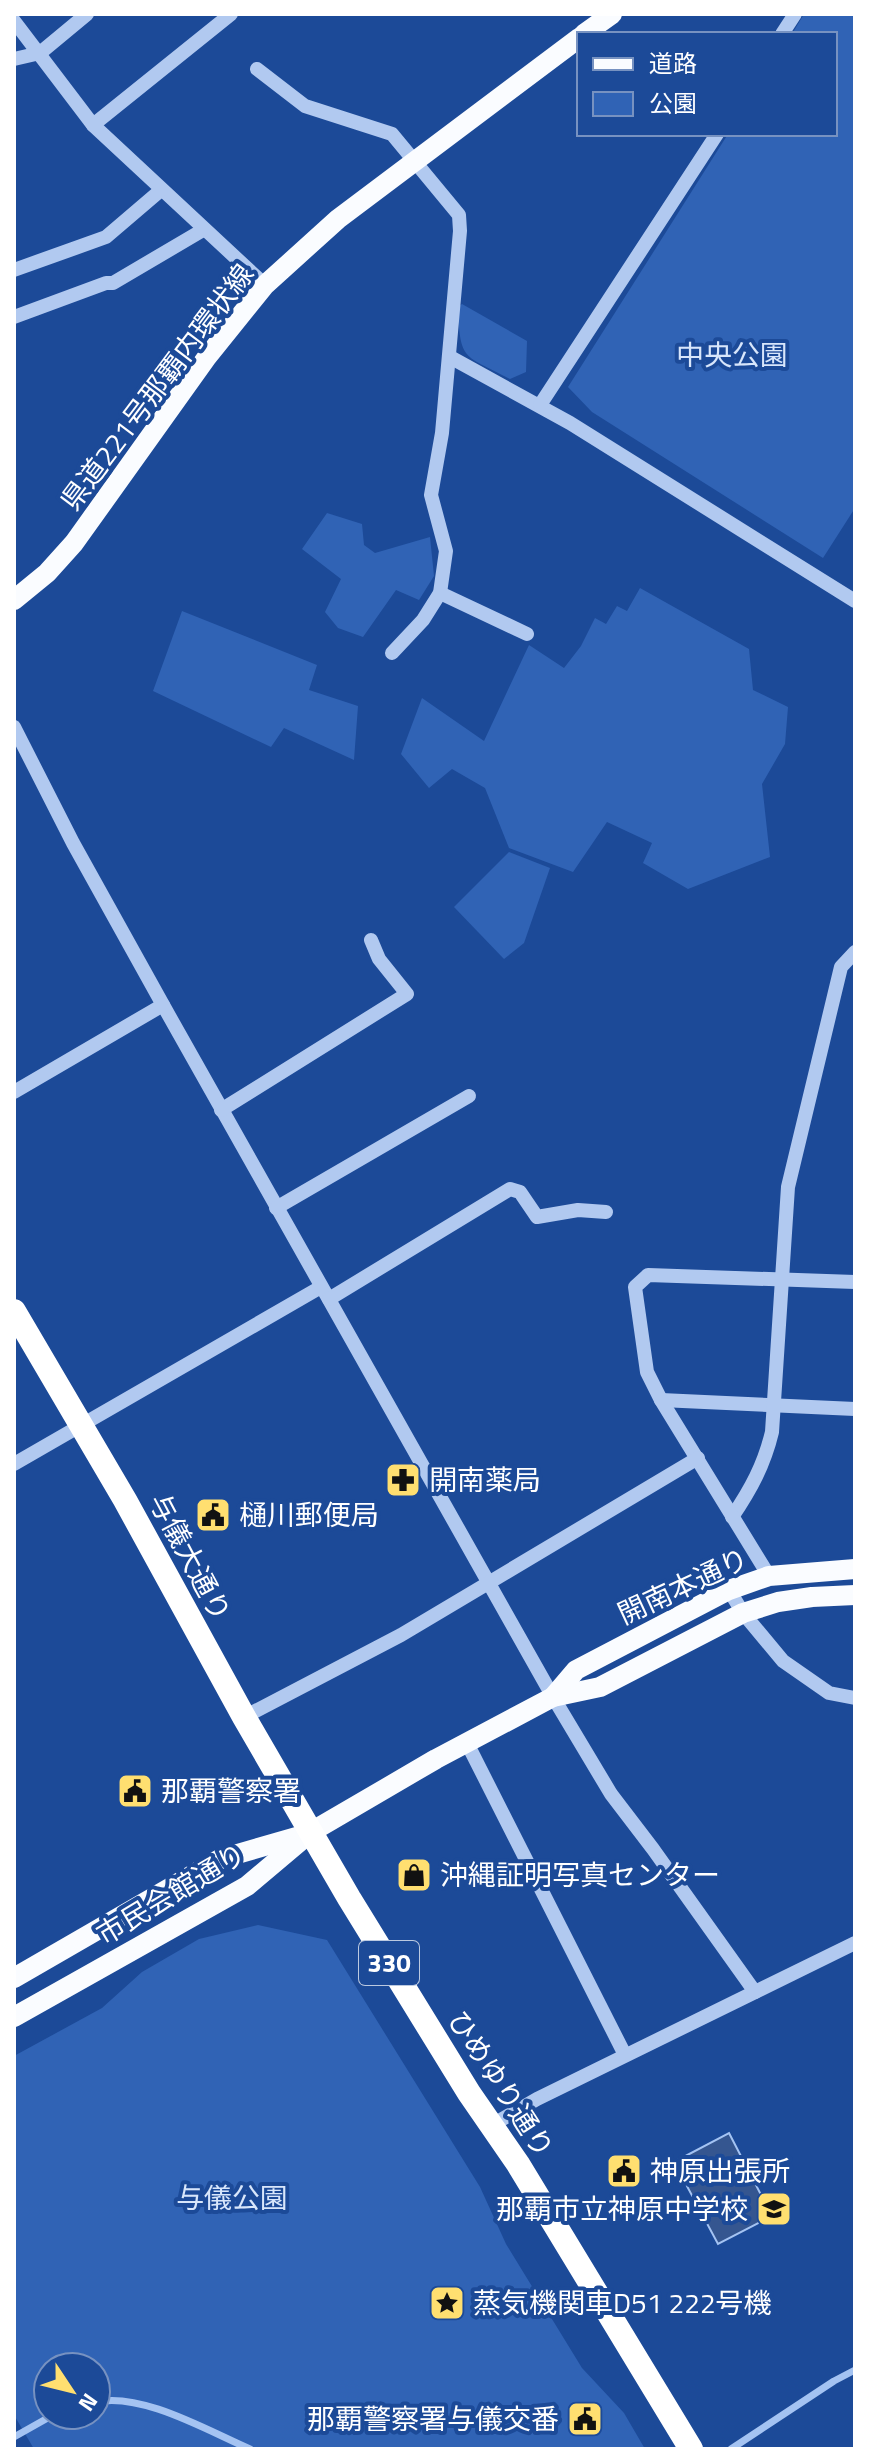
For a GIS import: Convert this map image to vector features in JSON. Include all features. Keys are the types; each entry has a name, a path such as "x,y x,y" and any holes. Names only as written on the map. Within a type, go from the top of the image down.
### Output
{"highway":[{"name":"与儀大通り","path":"14,1311 82,1425 311,1832"},
{"name":"ひめゆり通り","path":"311,1832 691,2449"}],"main road":[{"name":"県道221号那覇内環状線","path":"14,600 47,573 74,543 207,357 265,285 338,219 577,39"},
{"name":"開南本通り","path":"553,1697 576,1670 729,1590 769,1576 855,1569"},
{"name":"開南本通り","path":"311,1832 553,1697 600,1687 743,1613 790,1600 855,1595"},
{"name":"市民会館通り","path":"14,1978 220,1859 311,1832"},
{"name":"市民会館通り","path":"14,2017 247,1886 311,1832"}],"street":[{"path":"14,59 40,53 87,14"},
{"path":"93,125 231,14"},
{"path":"783,32 795,14"},
{"path":"14,21 93,125 265,285"},
{"path":"257,69 305,106 392,134 459,215 450,357 442,433 431,495 446,551 440,593 423,620 392,653"},
{"path":"540,405 716,136"},
{"path":"14,270 106,237 161,190"},
{"path":"14,317 113,283 203,230"},
{"path":"450,357 540,405 855,601"},
{"path":"440,593 527,634"},
{"path":"15,732 221,1110 553,1697 611,1794 755,1992"},
{"path":"221,1110 407,994 379,959 371,940"},
{"path":"732,1517 755,1483 766,1459 776,1406 788,1187 841,967 855,952"},
{"path":"14,1092 163,1005"},
{"path":"276,1208 469,1096"},
{"path":"14,1464 510,1189 520,1192 537,1217 578,1210 606,1212"},
{"path":"769,1576 647,1372 635,1287 648,1275 855,1282"},
{"path":"661,1400 855,1409"},
{"path":"244,1717 401,1635 698,1458"},
{"path":"729,1590 743,1613 783,1661 829,1693 855,1698"},
{"path":"467,1743 625,2055"},
{"path":"492,2125 625,2055 855,1943"}],"green space":[{"name":"中央公園","path":"804,14 855,14 855,508 823,558 592,412 568,387 727,136 837,136 837,32 793,32"},
{"path":"462,304 527,341 526,372 510,379 467,354 460,338 458,307"},
{"path":"327,513 362,524 364,545 375,553 430,537 434,576 419,600 396,590 363,637 338,628 325,612 341,579 302,549"},
{"path":"640,588 749,649 753,690 788,707 785,744 762,784 770,857 688,889 643,863 652,843 607,822 573,872 509,848 485,788 452,769 429,788 401,754 422,698 484,741 529,645 564,668 581,646 595,618 606,624 617,606 627,611"},
{"path":"182,611 317,665 309,690 358,706 354,760 284,728 271,747 153,691"},
{"path":"509,852 550,868 524,943 504,959 454,907"},
{"name":"与儀公園","path":"258,1925 327,1940 480,2187 506,2244 582,2368 624,2413 645,2449 34,2449 14,2415 14,2056 102,2008 142,1972 199,1939"}],"shaded area":[{"path":"729,2133 772,2216 718,2244 674,2162"}],"waterway":[{"path":"731,2449 855,2370"},
{"path":"112,2400 174,2415 250,2449"},
{"path":"14,2437 32,2427"}],"place":[{"name":"開南薬局","path":"403,1480"},
{"name":"樋川郵便局","path":"213,1515"},
{"name":"那覇警察署","path":"135,1791"},
{"name":"沖縄証明写真センター","path":"414,1875"},
{"name":"神原出張所","path":"624,2171"},
{"name":"那覇市立神原中学校","path":"774,2209"},
{"name":"蒸気機関車D51 222号機","path":"447,2303"},
{"name":"那覇警察署与儀交番","path":"585,2419"}]}
